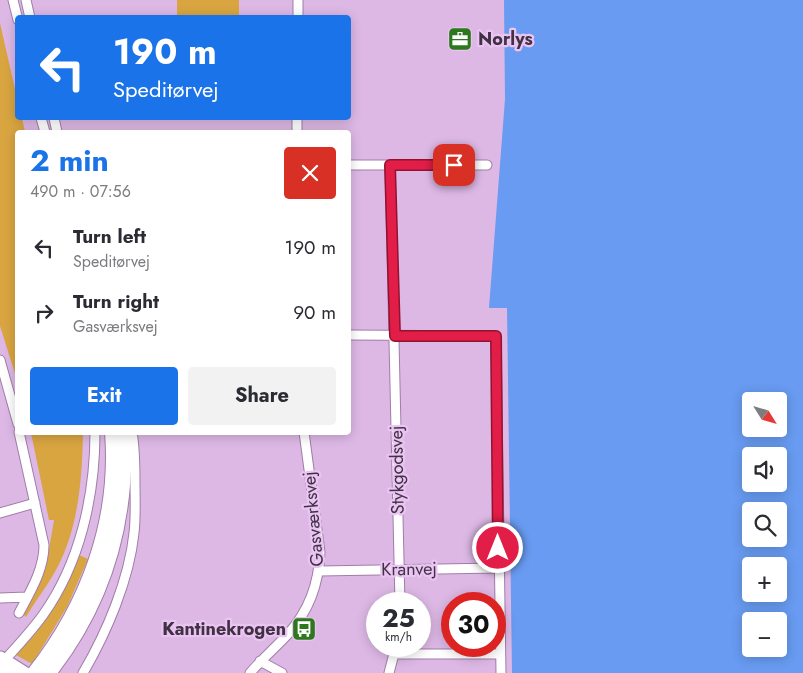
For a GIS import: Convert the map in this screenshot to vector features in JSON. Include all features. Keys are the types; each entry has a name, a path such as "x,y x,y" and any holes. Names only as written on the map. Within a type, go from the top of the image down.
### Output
{"highway":[{"path":"34,673 76,610 95,564 106,524 111,491 112,435"},
{"path":"49,673 61,658 87,616 116,539 124,486 124,435"}],"street":[{"path":"13,0 17,15"},
{"path":"26,0 29,15"},
{"path":"298,0 298,15"},
{"path":"351,165 487,165"},
{"path":"390,165 395,336"},
{"path":"351,335 496,336 499,592"},
{"name":"Stykgodsvej","path":"395,336 400,592"},
{"path":"0,360 15,413"},
{"path":"19,613 41,568 44,555 44,545 20,435"},
{"path":"28,673 5,665 42,616 64,580 77,548 90,495 95,435"},
{"path":"83,673 97,649 112,614 120,592 134,533 135,458 132,435"},
{"name":"Gasværksvej","path":"250,673 296,624 314,591 319,571 320,552 304,435"},
{"path":"0,513 34,503"},
{"name":"Kranvej","path":"319,571 498,568"},
{"path":"0,598 27,597"},
{"path":"389,673 394,657"},
{"path":"500,657 501,673"},
{"path":"260,661 282,673"}],"shaded area":[{"path":"177,0 239,0 239,15 177,15"},
{"path":"0,23 15,89 15,120 22,120 25,130 15,130 15,374 0,326"},
{"path":"31,435 83,435 78,502 70,536 57,568 26,617 23,614 47,561 54,520 49,520"},
{"path":"79,555 88,559 67,607 32,664 16,655 46,619 63,592"}],"water":[{"path":"504,0 803,0 803,673 512,673 507,308 489,308 505,99"}],"place":[{"name":"Norlys","path":"460,39"},
{"name":"Kantinekrogen","path":"304,629"}],"route":[{"path":"454,165 390,165 395,336 496,336 498,548"}]}
